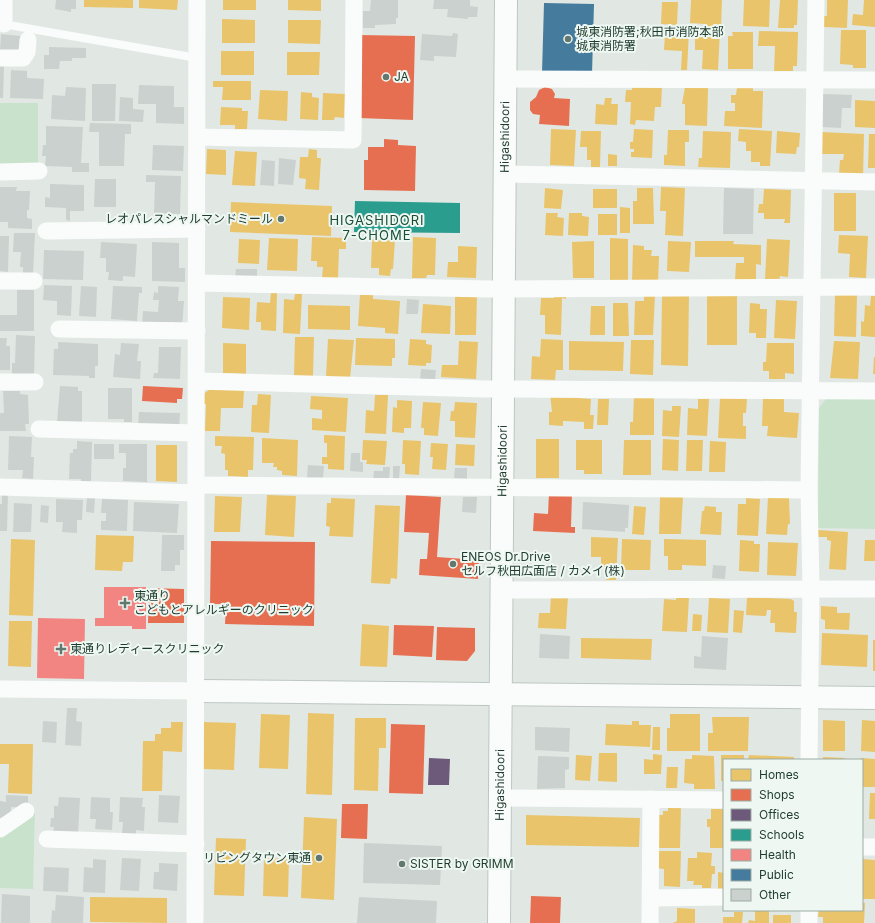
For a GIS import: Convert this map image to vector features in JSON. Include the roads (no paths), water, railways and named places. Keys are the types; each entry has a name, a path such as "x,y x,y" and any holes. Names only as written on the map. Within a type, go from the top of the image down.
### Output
{"street":[{"path":"2,24 4,0"},
{"path":"195,923 197,0"},
{"path":"197,137 353,140 354,0"},
{"name":"Higashidoori","path":"499,923 506,0"},
{"path":"809,759 811,588 808,490 810,288 816,0"},
{"path":"0,58 23,58 27,52 28,40"},
{"path":"506,79 875,80"},
{"path":"0,172 39,171"},
{"path":"504,174 875,182"},
{"path":"46,231 196,229"},
{"path":"0,281 34,281"},
{"path":"197,283 504,289 875,287"},
{"path":"59,329 196,331"},
{"path":"197,381 503,390 875,391"},
{"path":"0,382 35,382"},
{"path":"39,429 196,433"},
{"path":"0,487 196,489 808,490"},
{"path":"501,590 875,589"},
{"path":"0,689 875,698"},
{"path":"500,798 723,800"},
{"path":"650,923 651,799"},
{"path":"0,829 26,811"},
{"path":"47,840 196,844"},
{"path":"863,847 875,847"},
{"path":"651,898 723,897"},
{"path":"809,911 809,923"}],"lane":[{"path":"2,24 197,58"}],"place":[{"name":"城東消防署;秋田市消防本部 城東消防署","path":"568,39"},
{"name":"JA","path":"386,77"},
{"name":"レオパレスシャルマンドミール","path":"281,219"},
{"name":"ENEOS Dr.Drive セルフ秋田広面店 / カメイ(株)","path":"453,564"},
{"name":"東通り こどもとアレルギーのクリニック","path":"125,603"},
{"name":"東通りレディースクリニック","path":"61,649"},
{"name":"リビングタウン東通","path":"319,858"},
{"name":"SISTER by GRIMM","path":"402,864"}],"district":[{"name":"HIGASHIDORI 7-CHOME","path":"377,228"}]}
